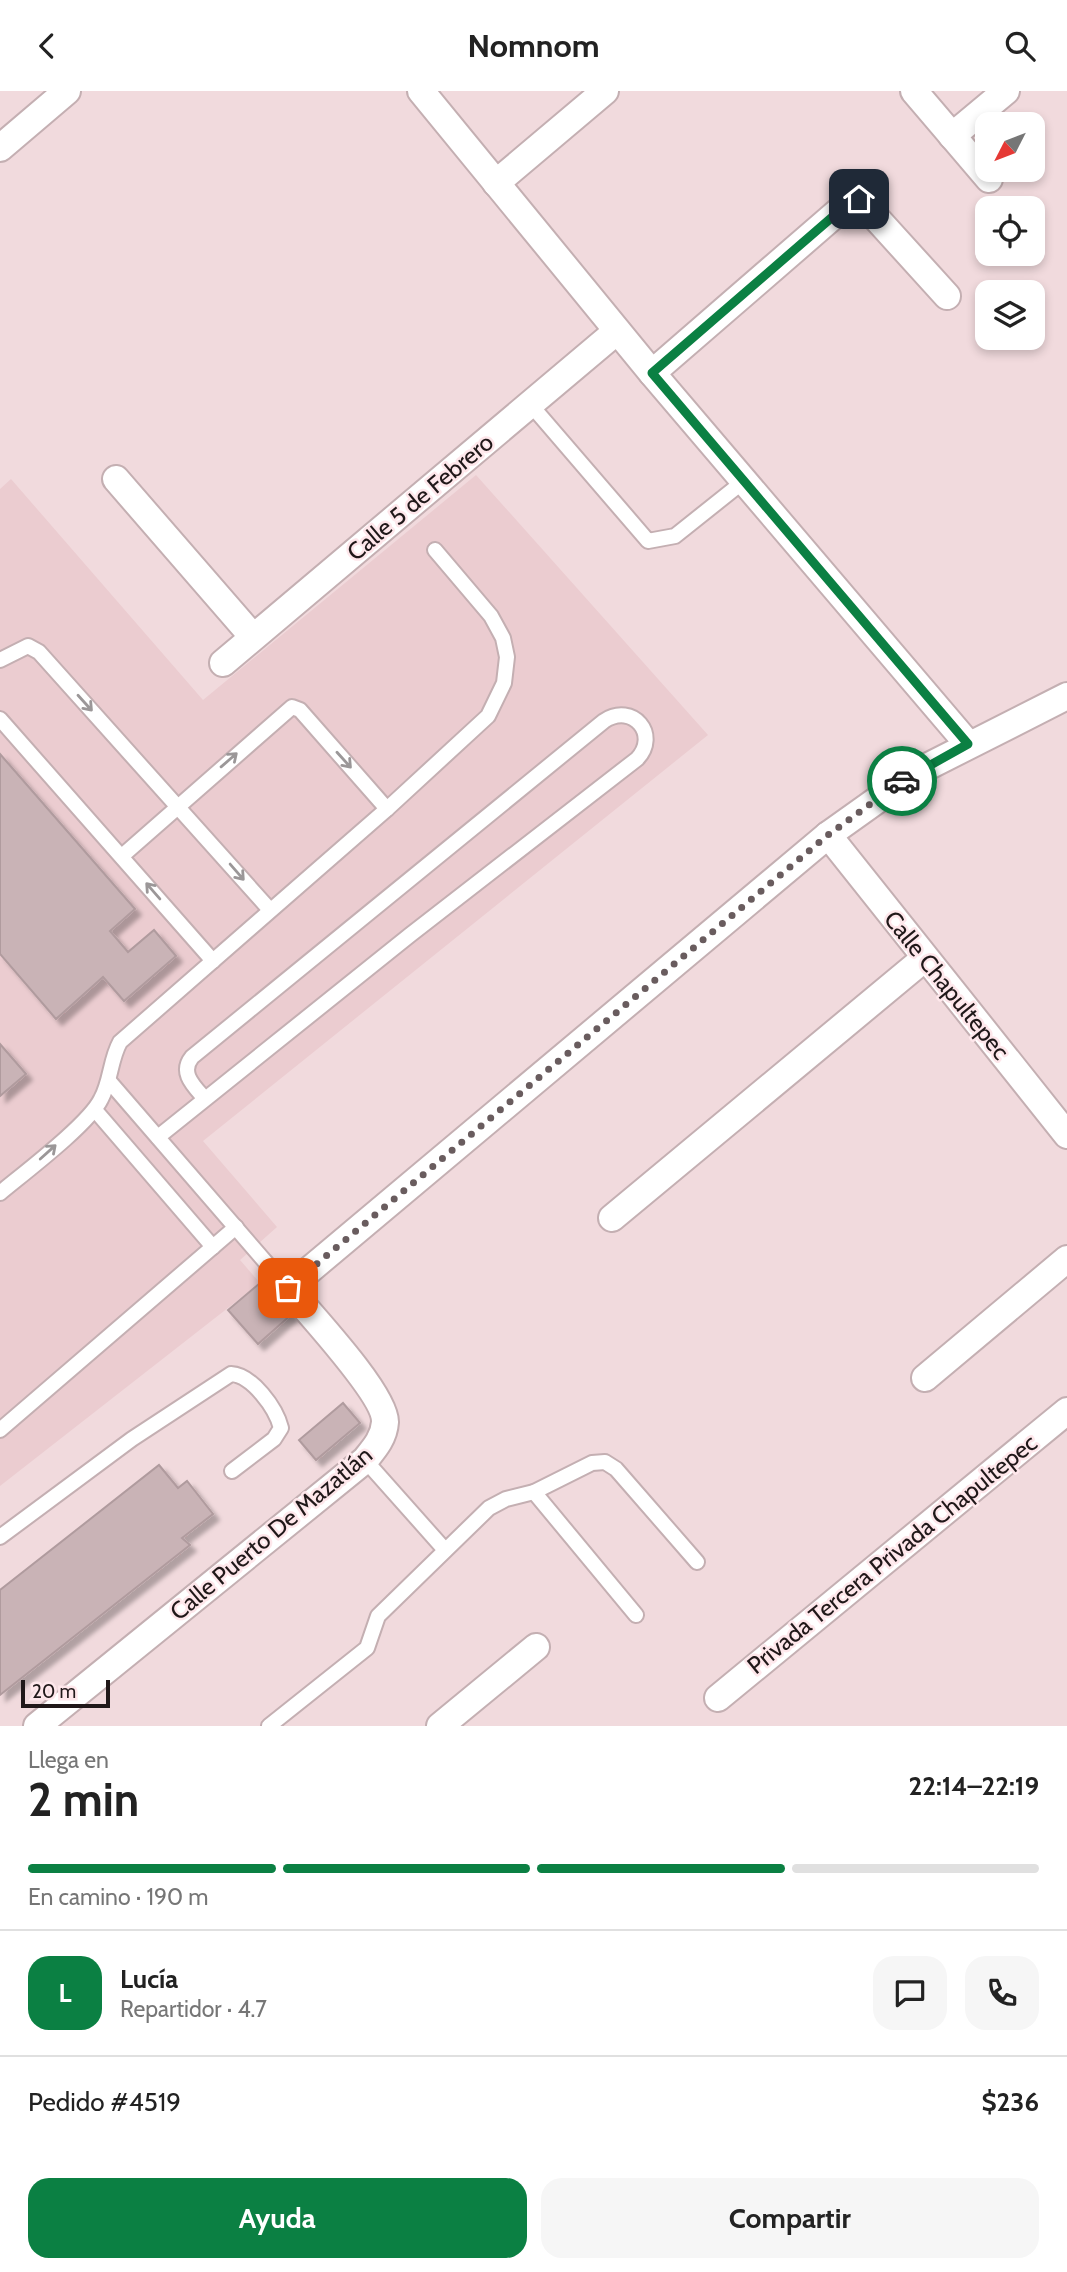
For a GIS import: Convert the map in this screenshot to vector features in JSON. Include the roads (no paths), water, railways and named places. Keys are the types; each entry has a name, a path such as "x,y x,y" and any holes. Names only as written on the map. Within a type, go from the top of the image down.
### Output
{"street":[{"path":"0,148 67,91"},
{"path":"421,91 652,373 968,744"},
{"path":"496,183 605,91"},
{"path":"914,91 975,163"},
{"path":"952,136 1006,91"},
{"path":"652,373 854,198 859,199 947,296"},
{"name":"Calle 5 de Febrero","path":"223,663 617,331"},
{"path":"116,479 253,638"},
{"path":"288,1288 879,795 968,744 1067,696"},
{"name":"Calle Chapultepec","path":"828,835 1067,1135"},
{"path":"612,1218 925,958"},
{"path":"925,1378 1067,1259"},
{"name":"Calle Puerto De Mazatlán","path":"37,1726 365,1460 383,1433 383,1408 378,1397 288,1288"},
{"name":"Privada Tercera Privada Chapultepec","path":"718,1698 1067,1411"},
{"path":"440,1726 536,1647"}],"lane":[{"path":"531,405 648,541 675,536 744,481"},
{"path":"0,1193 95,1110 109,1081 114,1053 120,1042 387,809 488,716 504,683 507,657 503,638 483,606 435,550"},
{"path":"0,660 22,649 34,647 270,910"},
{"path":"122,856 177,805 292,707 300,710 387,809"},
{"path":"158,1137 637,759 647,743 646,734 637,721 620,714 604,721 192,1057 186,1067 187,1074 205,1099"},
{"path":"0,719 213,961"},
{"path":"109,1081 288,1288"},
{"path":"95,1110 213,1247"},
{"path":"0,1430 236,1227"},
{"path":"0,1537 132,1439 231,1374 249,1381 278,1417 281,1428 274,1439 232,1471"},
{"path":"365,1460 445,1550"},
{"path":"269,1726 367,1649 378,1616 489,1508 506,1499 534,1492 592,1463 610,1464 697,1562"},
{"path":"534,1492 636,1615"}]}
